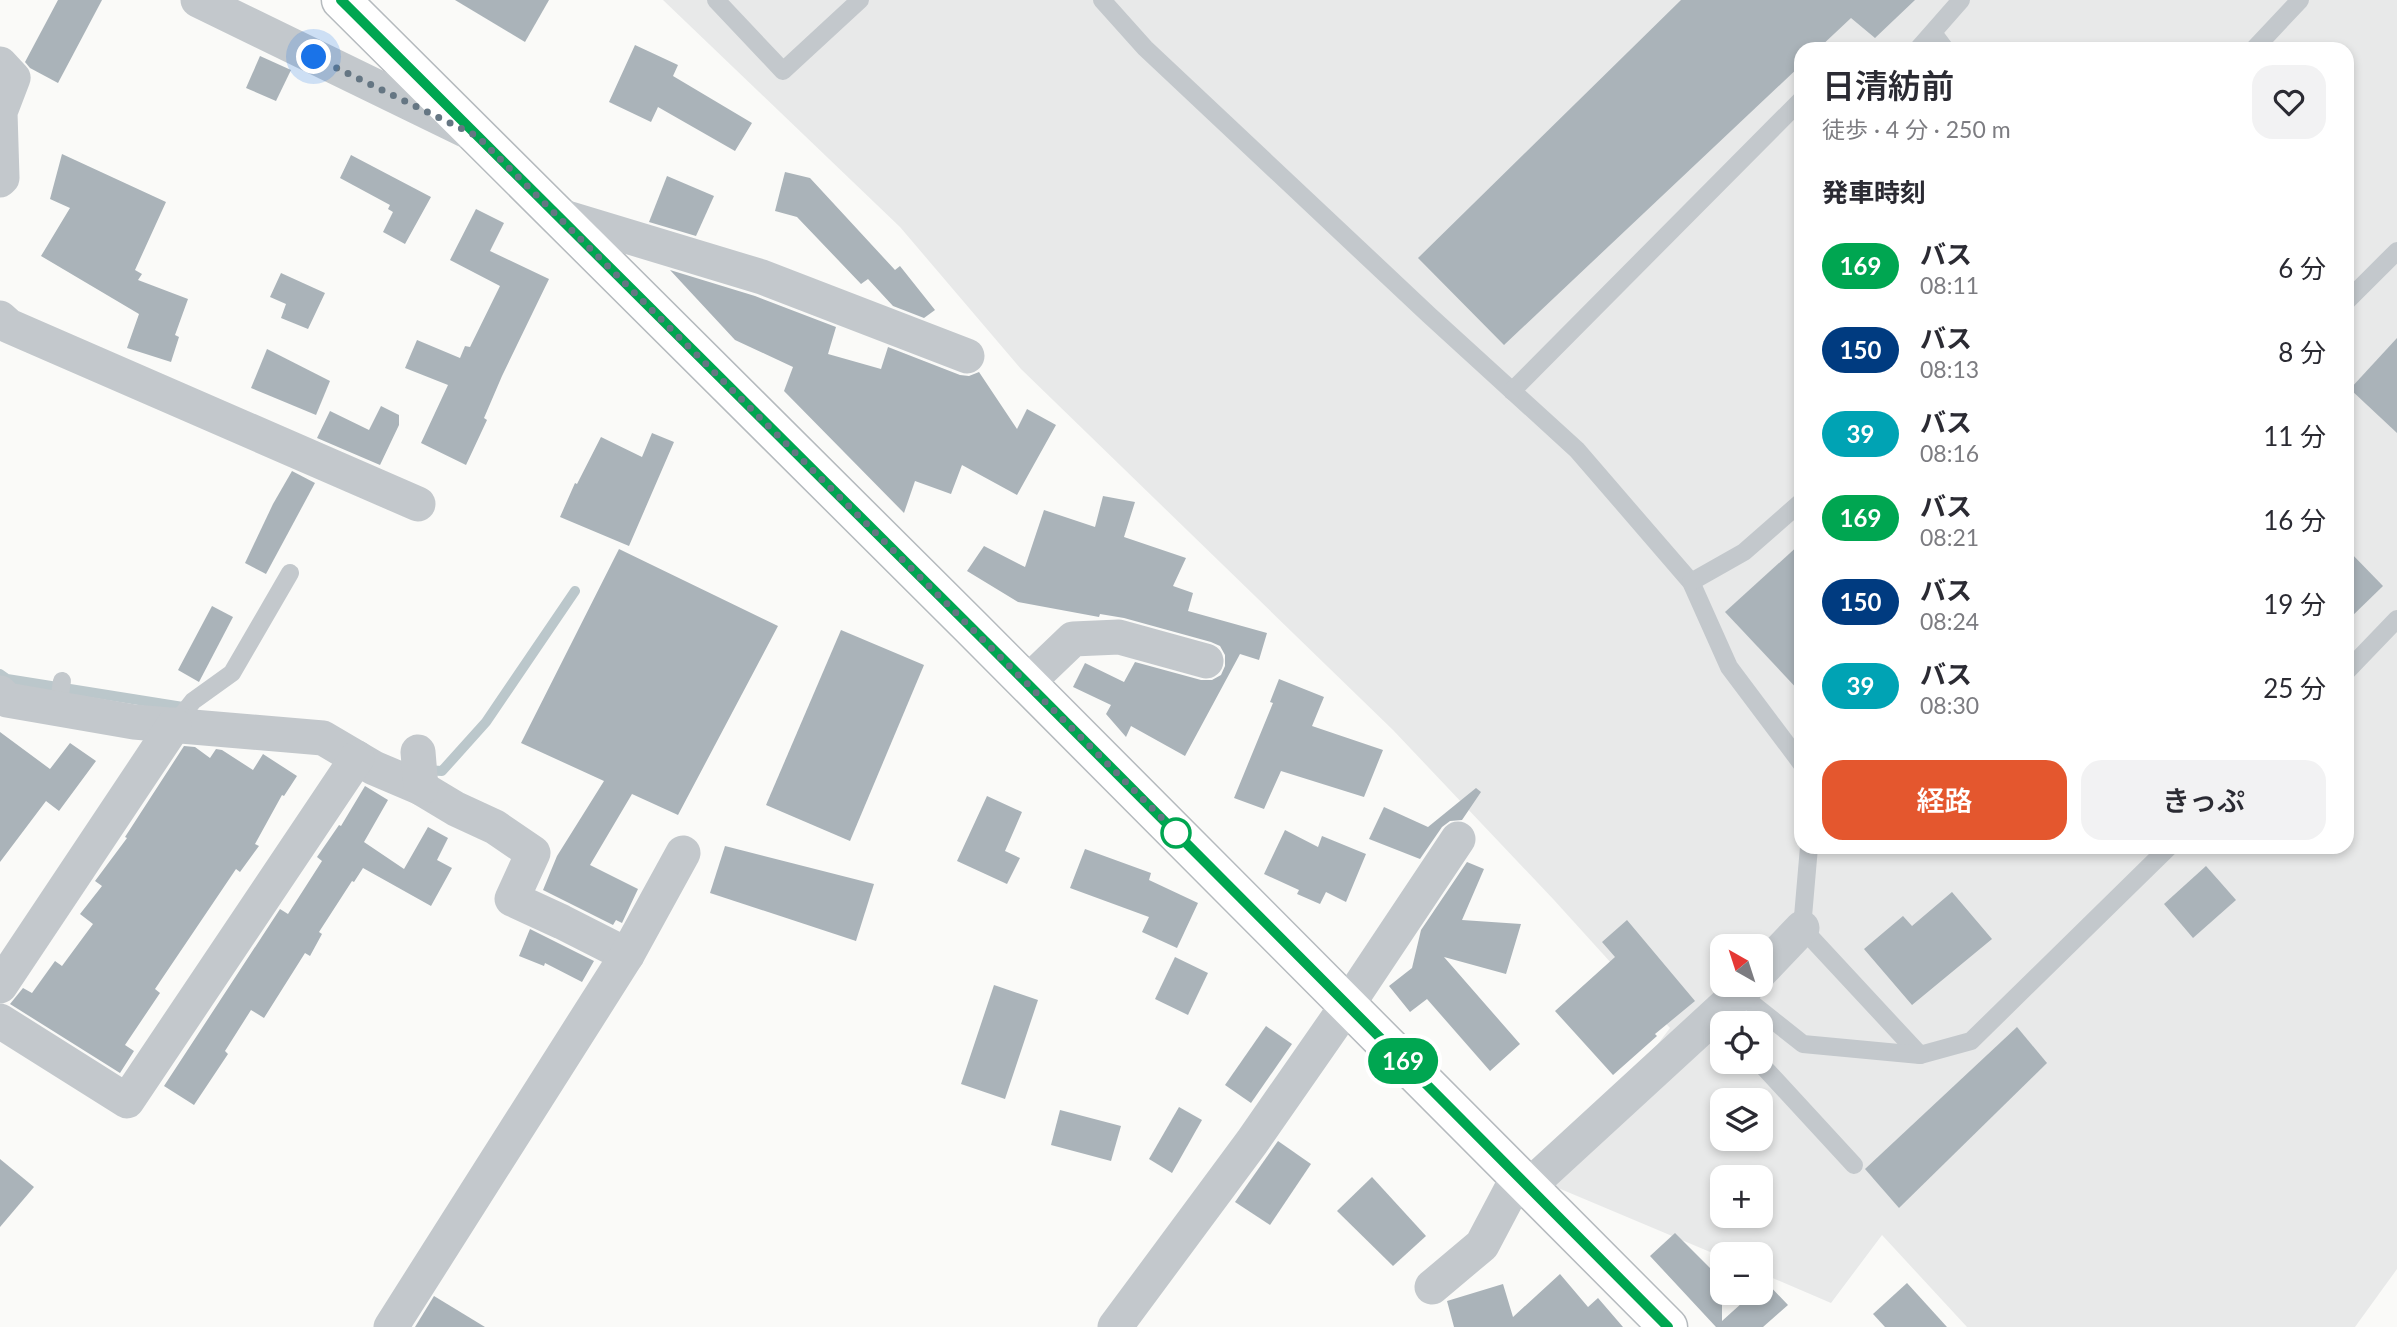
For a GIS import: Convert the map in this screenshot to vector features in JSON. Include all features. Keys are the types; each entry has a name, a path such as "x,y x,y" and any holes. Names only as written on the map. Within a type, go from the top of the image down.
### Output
{"main road":[{"path":"341,0 1027,683 1668,1327"}],"street":[{"path":"198,0 477,136"},
{"path":"0,64 13,78 0,112 0,180"},
{"path":"557,215 762,277 967,356"},
{"path":"0,318 9,326 418,504"},
{"path":"1027,683 1073,639 1119,637 1206,661"},
{"path":"0,693 7,700 60,694 134,722 183,713 323,738 374,768 421,788 456,809 495,827 533,853 512,899 627,955"},
{"path":"0,986 183,713"},
{"path":"418,752 421,788"},
{"path":"0,1021 127,1101 356,758"},
{"path":"1115,1327 1252,1142 1458,839"},
{"path":"391,1327 627,955 683,853"},
{"path":"1773,960 1802,928"},
{"path":"1432,1287 1488,1256 1523,1182 1738,998"}],"lane":[{"path":"716,0 783,71 860,0"},
{"path":"1102,0 1145,48 1577,450 1691,582 1730,667 1794,754"},
{"path":"1925,42 1961,0"},
{"path":"2261,42 2300,0"},
{"path":"1933,33 1940,42"},
{"path":"1512,391 1794,107"},
{"path":"2354,293 2397,251"},
{"path":"1691,582 1744,552 1794,508"},
{"path":"183,713 232,673 290,573"},
{"path":"2354,664 2397,619"},
{"path":"1808,854 1802,928 1920,1055"},
{"path":"1738,998 1803,1044 1920,1055 1972,1041 2162,854"},
{"path":"1770,1074 1854,1165"}],"shaded area":[{"path":"663,0 2397,0 2397,1269 2355,1327 1967,1327 1882,1235 1831,1303 1773,1278 1773,1242 1710,1242 1710,1252 1551,1185 1670,1028 1554,900 1393,730 1021,369 900,227"}],"building":[{"path":"58,0 102,0 58,83 30,68 25,62"},
{"path":"455,0 549,0 525,42"},
{"path":"1681,0 1915,0 1875,38 1851,18 1825,42 1794,42 1794,72 1504,345 1418,258"},
{"path":"635,45 678,65 673,76 752,123 735,151 658,107 651,122 609,102"},
{"path":"260,56 291,70 276,101 246,88"},
{"path":"62,154 166,202 135,270 142,274 138,280 188,299 175,335 179,337 171,362 127,348 139,314 41,256 70,208 50,199"},
{"path":"351,155 431,197 405,244 383,232 393,212 388,209 390,205 340,178"},
{"path":"785,172 810,178 895,270 900,266 935,310 924,318 893,306 868,279 861,284 797,217 775,211"},
{"path":"667,176 714,196 696,236 649,222"},
{"path":"476,209 504,223 490,251 549,279 502,376 484,418 487,420 466,465 421,443 448,385 405,368 417,340 460,358 465,346 470,347 500,286 450,260"},
{"path":"670,270 755,296 836,327 828,354 881,369 888,347 960,375 969,376 979,372 1017,429 1027,409 1056,425 1017,495 962,465 951,494 915,481 904,513 784,391 793,367 735,340"},
{"path":"281,273 325,293 308,329 281,318 286,304 270,297"},
{"path":"2397,338 2397,433 2354,393 2354,385"},
{"path":"267,349 330,381 316,415 251,388"},
{"path":"381,406 399,415 399,425 380,465 317,438 330,411 369,430"},
{"path":"652,433 674,442 629,546 560,517 575,483 577,484 601,437 642,457"},
{"path":"292,471 315,483 266,574 245,563"},
{"path":"1103,496 1135,502 1124,537 1186,558 1173,586 1193,593 1188,611 1267,633 1259,660 1240,654 1185,756 1131,726 1126,737 1106,714 1111,705 1073,687 1085,663 1124,682 1135,662 1201,680 1212,680 1221,675 1225,666 1225,655 1220,646 1124,618 1100,614 1099,617 1018,602 967,571 984,546 1025,567 1044,510 1095,527"},
{"path":"619,549 778,626 678,815 632,794 590,865 638,889 622,923 616,920 613,925 543,890 557,856 604,781 521,743"},
{"path":"1794,549 1794,686 1725,612"},
{"path":"2354,556 2383,586 2354,614"},
{"path":"212,606 233,617 199,682 178,670"},
{"path":"841,630 924,665 850,841 766,805"},
{"path":"1279,679 1324,697 1312,726 1383,750 1364,797 1281,771 1264,809 1234,798 1273,703 1270,702"},
{"path":"0,732 50,769 70,743 96,761 59,811 46,801 0,862"},
{"path":"184,746 195,747 210,758 216,749 222,750 253,770 263,754 297,776 284,796 282,795 255,844 259,846 240,872 236,869 155,989 160,993 125,1045 134,1051 120,1073 10,1004 23,988 32,993 55,961 62,966 93,924 80,914 102,886 95,881 127,838 125,837"},
{"path":"365,786 388,800 364,842 404,869 428,827 448,838 437,860 452,868 431,906 363,868 319,932 322,934 310,956 305,953 264,1018 251,1010 225,1051 228,1054 194,1105 164,1086 280,909 288,914 322,861 317,857 339,825 341,826"},
{"path":"1476,788 1481,792 1462,820 1450,821 1442,827 1420,859 1369,839 1384,807 1428,827"},
{"path":"987,796 1022,812 1005,851 1020,858 1007,884 957,861"},
{"path":"1285,830 1318,847 1322,836 1366,854 1346,902 1326,892 1320,904 1297,894 1299,890 1264,874"},
{"path":"725,846 874,884 856,941 710,893"},
{"path":"1085,849 1151,873 1149,880 1198,903 1177,948 1142,932 1149,917 1070,888"},
{"path":"1467,862 1484,869 1462,920 1521,924 1506,974 1444,957 1520,1044 1490,1071 1427,999 1410,1012 1389,986 1412,968 1421,930"},
{"path":"2206,866 2236,900 2193,938 2164,904"},
{"path":"1952,892 1992,939 1912,1005 1864,949 1903,916 1912,926"},
{"path":"1627,920 1695,1001 1655,1034 1657,1036 1613,1075 1555,1011 1615,957 1602,942"},
{"path":"530,929 594,961 582,982 545,963 544,966 519,956"},
{"path":"1175,957 1208,973 1188,1015 1155,999"},
{"path":"994,985 1038,1000 1005,1099 961,1084"},
{"path":"1266,1026 1292,1044 1251,1103 1225,1085"},
{"path":"2017,1027 2047,1063 1899,1208 1865,1169"},
{"path":"1179,1107 1202,1120 1172,1173 1149,1159"},
{"path":"1060,1110 1121,1126 1111,1161 1051,1145"},
{"path":"1278,1141 1311,1164 1270,1225 1235,1202"},
{"path":"0,1159 34,1187 0,1227"},
{"path":"1372,1177 1426,1236 1393,1266 1337,1211"},
{"path":"1675,1233 1710,1268 1710,1305 1722,1305 1722,1321 1740,1305 1773,1305 1773,1289 1788,1305 1763,1327 1716,1327 1650,1256"},
{"path":"1560,1274 1588,1307 1598,1298 1623,1327 1454,1327 1447,1301 1503,1284 1513,1317"},
{"path":"1907,1283 1947,1327 1885,1327 1873,1314"},
{"path":"434,1296 485,1327 415,1327"}],"waterway":[{"path":"425,770 442,771 486,722 575,591"},
{"path":"0,674 7,679 189,708"}],"bus line":[{"name":"169","path":"341,0 990,646 1668,1327"}],"route":[{"path":"314,57 477,136 1178,834 1176,833"}]}
